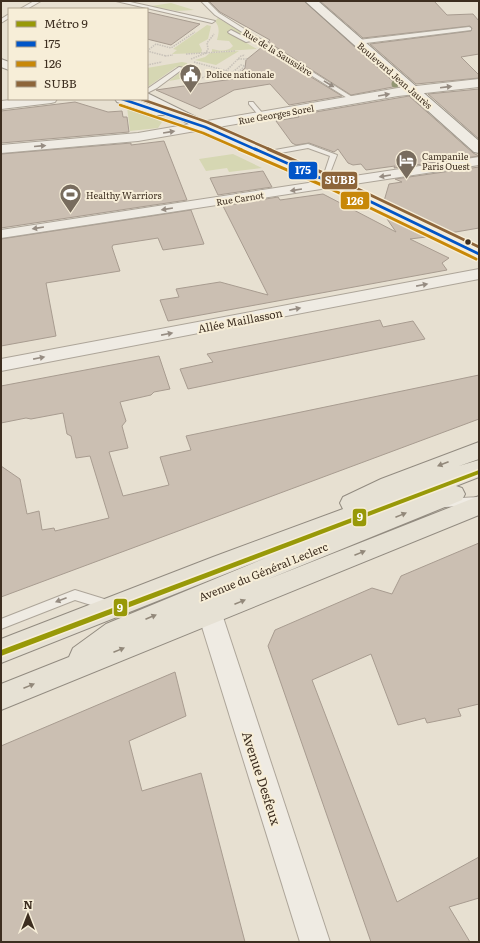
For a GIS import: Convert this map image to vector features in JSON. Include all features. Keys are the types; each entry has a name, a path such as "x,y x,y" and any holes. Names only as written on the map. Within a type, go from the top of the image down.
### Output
{"main road":[{"name":"Boulevard Jean Jaurès","path":"311,1 479,149"},
{"path":"148,98 205,127 330,182 479,254"},
{"path":"127,100 205,127"},
{"name":"Avenue du Général Leclerc","path":"222,564 389,485 479,450"},
{"name":"Avenue du Général Leclerc","path":"1,651 222,564 479,468"},
{"name":"Avenue du Général Leclerc","path":"57,675 115,632 284,561 479,484"},
{"name":"Avenue du Général Leclerc","path":"1,698 479,504"}],"street":[{"name":"Rue Georges Sorel","path":"1,149 138,137 205,127 354,100 479,83"},
{"path":"1,105 43,100"},
{"name":"Rue Carnot","path":"1,234 330,182 479,161"},
{"name":"Allée Maillasson","path":"1,365 479,274"},
{"name":"Avenue Desfeux","path":"210,614 315,942"}],"lane":[{"path":"25,8 38,1"},
{"path":"119,1 212,21"},
{"name":"Rue de la Saussière","path":"204,1 217,14 354,100"},
{"path":"358,42 469,29"},
{"path":"231,32 262,50 279,54"},
{"path":"148,90 181,68"},
{"path":"251,103 262,116"},
{"path":"264,154 308,146 334,155 330,182"},
{"path":"428,504 479,500"},
{"path":"1,624 75,595 111,607"}],"path":[{"path":"148,50 156,44 171,48 212,21 214,26 213,37 212,41 207,43 209,49 204,55 186,60 238,74 245,66 241,65 233,72"},
{"path":"186,54 262,50"},
{"path":"187,82 226,71 241,56 262,50"},
{"path":"148,51 172,57"},
{"path":"165,56 179,55"},
{"path":"238,59 248,58"},
{"path":"148,65 166,62"}],"green space":[{"path":"171,3 194,10 177,11 151,6"},
{"path":"218,18 258,42 255,43 244,36 238,38 257,49 212,52 212,49 220,51 226,50 233,46 229,41 217,40 219,30 215,21"},
{"path":"207,25 211,26 208,39 199,44 202,50 201,53 172,54 177,50 173,49"},
{"path":"239,51 216,65 195,60 205,57 210,53"},
{"path":"182,62 187,63 191,77 169,81 184,69 176,67 149,86 148,68"},
{"path":"127,107 162,122 158,128 130,131"},
{"path":"233,154 262,168 229,172 227,168 206,171 199,159"}],"building":[{"path":"209,1 304,1 398,86 351,95 268,42 270,40 220,12"},
{"path":"320,1 434,1 447,15 473,14 479,21 479,54 461,57 479,75 479,78 416,84 370,44 471,31 472,28 470,26 363,38"},
{"path":"148,12 200,24 171,45 148,39"},
{"path":"262,47 342,96 289,105 270,84 234,90 200,109 156,90 233,79 245,68 246,60"},
{"path":"479,89 479,139 428,94"},
{"path":"409,96 473,153 479,156 394,168 395,166 366,170 361,164 353,165 348,163 338,149 334,152 309,143 296,145 292,143 276,121 299,117 298,115"},
{"path":"75,102 108,112 122,111 123,117 127,117 129,132 1,143 1,111"},
{"path":"164,141 187,200 1,228 1,154 131,143 131,145"},
{"path":"479,167 479,228 450,233 384,201 389,184 402,182 395,179"},
{"path":"263,171 272,187 218,195 210,178"},
{"path":"323,194 396,232 385,216 426,237 410,239 449,258 442,263 447,270 168,321 160,300 179,297 176,289 220,282 268,295 223,206 278,197 280,200"},
{"path":"191,210 204,244 163,250 158,238 113,245 112,247 120,271 46,283 56,336 1,346 1,239"},
{"path":"380,320 383,327 413,321 425,339 188,389 180,369 213,362 207,354"},
{"path":"159,356 170,389 120,402 126,421 122,426 128,448 109,452 123,496 169,485 160,457 191,450 186,436 479,375 479,419 1,597 1,466 20,479 27,514 39,511 42,530 54,528 55,531 109,518 90,456 76,458 71,436 67,434 63,413 1,423 1,386"},
{"path":"479,543 479,704 458,709 461,716 427,723 425,718 398,725 371,654 312,680 397,902 479,857 479,898 449,907 470,942 371,942 268,646 275,630 372,588 392,594 401,576"},
{"path":"175,672 186,716 129,741 142,791 201,773 245,942 1,942 1,746"}],"metro line":[{"name":"9","path":"1,653 479,472"}],"transit line":[{"name":"175","path":"125,100 205,127 334,184 479,254"},
{"name":"SUBB","path":"144,100 207,122 337,179 479,247"},
{"name":"126","path":"120,105 203,133 331,189 476,259"}],"place":[{"name":"Police nationale","path":"191,94"},
{"name":"Campanile Paris Ouest","path":"407,180"},
{"name":"Healthy Warriors","path":"70,214"}]}
